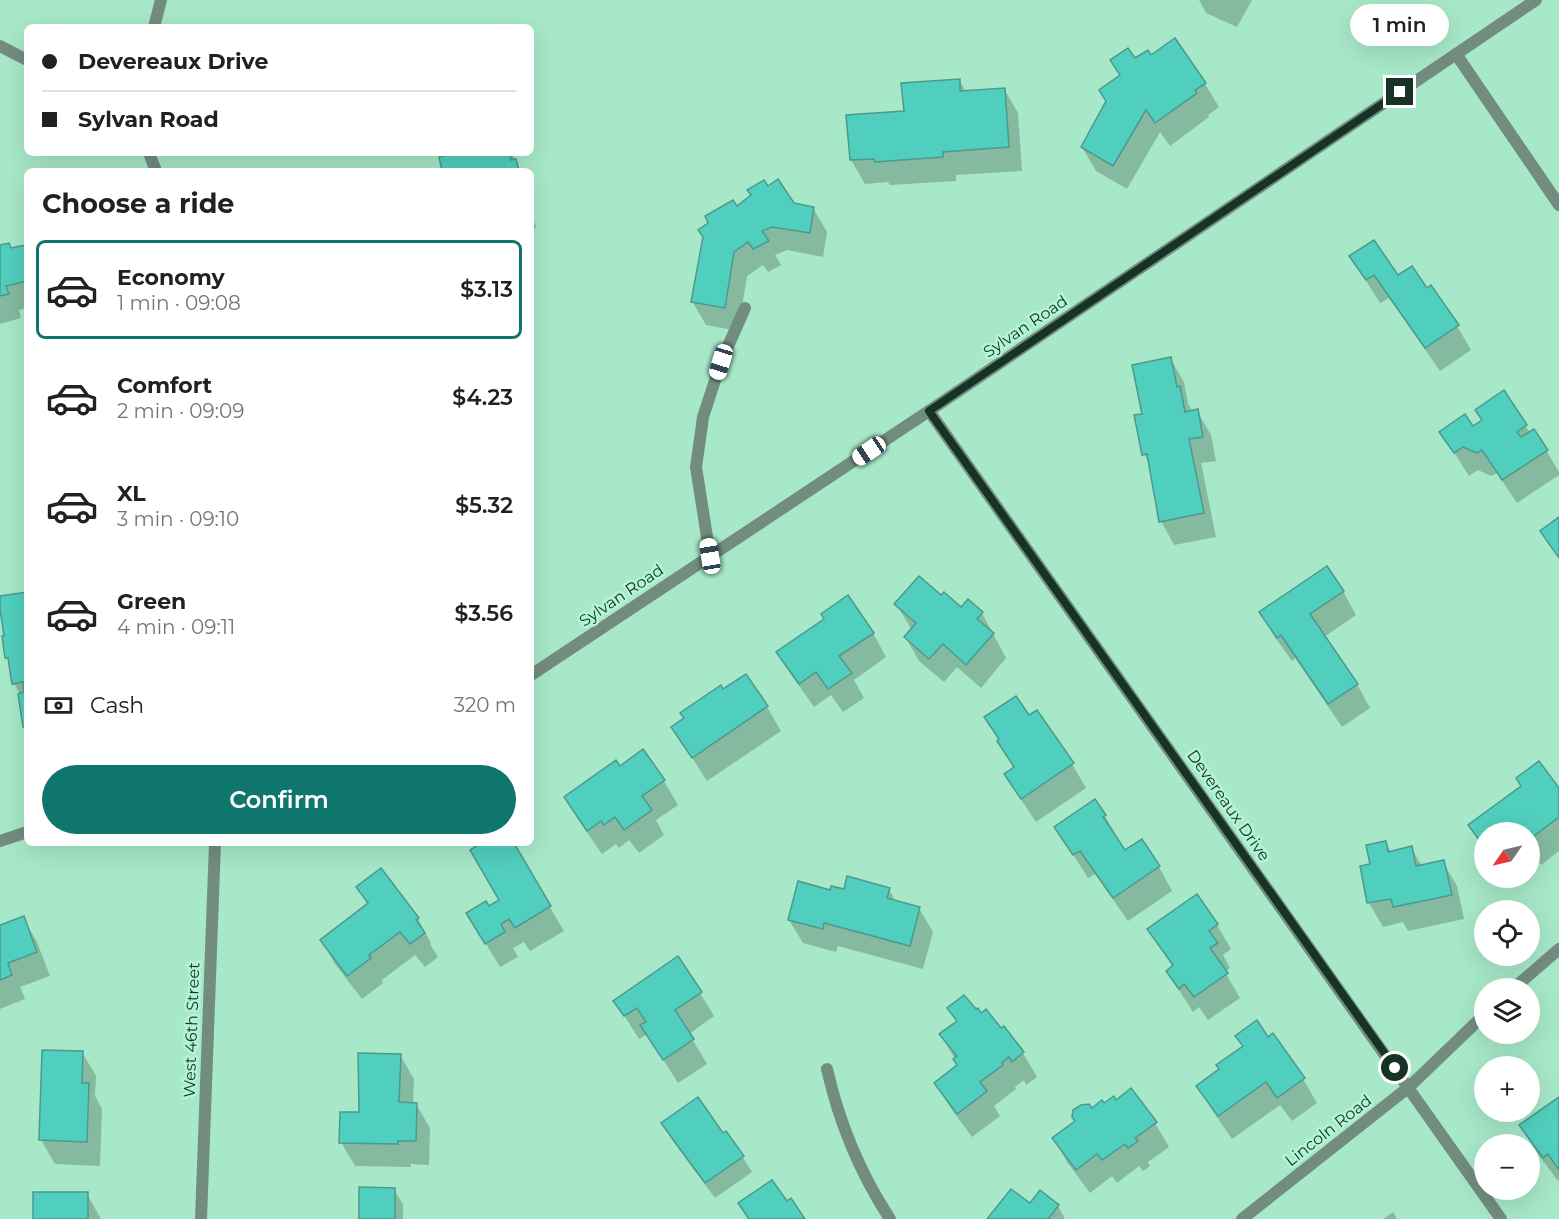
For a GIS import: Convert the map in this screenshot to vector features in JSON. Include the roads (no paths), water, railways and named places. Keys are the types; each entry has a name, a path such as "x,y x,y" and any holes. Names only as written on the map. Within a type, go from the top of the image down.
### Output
{"street":[{"path":"155,24 161,0"},
{"name":"Sylvan Road","path":"534,673 929,411 1536,0"},
{"path":"0,46 24,58"},
{"path":"1456,54 1559,205"},
{"path":"710,556 696,467 703,417 721,362 745,308"},
{"name":"Devereaux Drive","path":"929,411 1501,1219"},
{"path":"0,841 24,833"},
{"name":"West 46th Street","path":"201,1219 215,846"},
{"path":"1526,978 1559,949"},
{"name":"Lincoln Road","path":"1242,1219 1409,1087 1474,1025"},
{"path":"827,1069 836,1107 845,1131 866,1178 890,1219"}]}
